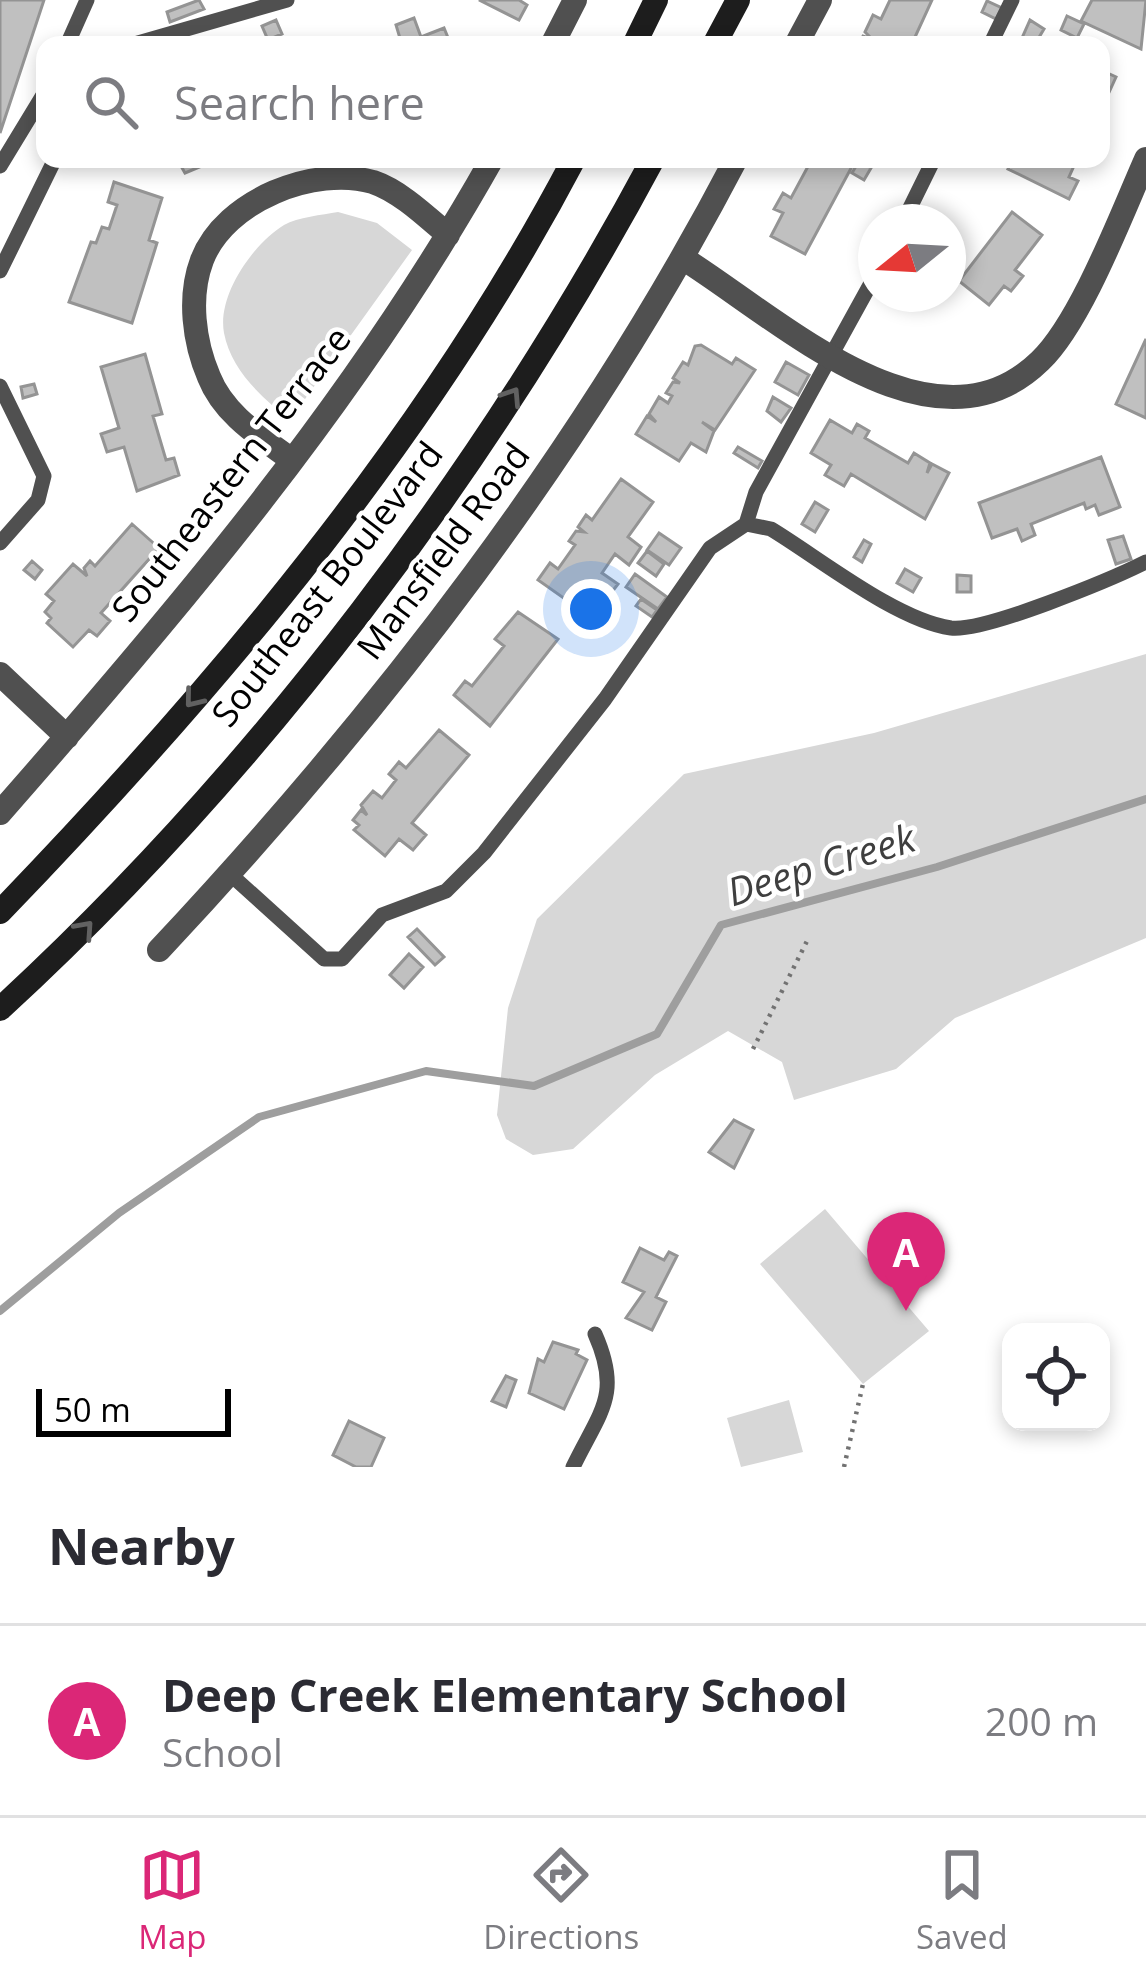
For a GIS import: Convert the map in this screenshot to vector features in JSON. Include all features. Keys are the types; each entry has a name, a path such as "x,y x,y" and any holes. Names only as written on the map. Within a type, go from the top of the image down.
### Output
{"main road":[{"path":"638,36 656,0"},
{"path":"719,36 738,0"},
{"name":"Southeast Boulevard","path":"0,912 165,733 297,575 513,275 569,168"},
{"name":"Southeast Boulevard","path":"0,1010 68,947 228,770 424,528 586,281 648,168"}],"street":[{"path":"557,36 575,0"},
{"path":"801,36 820,0"},
{"path":"684,259 833,357 909,395 933,398 992,389 1041,361 1072,316 1146,159"},
{"name":"Southeastern Terrace","path":"0,813 211,568 448,235 487,168"},
{"name":"Mansfield Road","path":"159,950 331,757 518,519 684,259 731,168"},
{"path":"292,460 241,421 209,378 195,313 203,256 250,208 280,189 322,177 375,183 448,235"},
{"path":"0,674 67,736"}],"lane":[{"path":"71,36 87,0"},
{"path":"161,36 287,0"},
{"path":"994,36 1012,0"},
{"path":"0,166 36,107"},
{"path":"0,271 51,168"},
{"path":"912,204 930,168"},
{"path":"230,874 324,959 342,959 399,905 446,891 484,853 605,699 710,548 746,524 756,492 858,309"},
{"path":"0,386 44,476 38,500 0,543"},
{"path":"746,524 771,529 899,607 950,628 986,623 1146,562"},
{"path":"574,1467 611,1376 595,1334"}],"path":[{"path":"753,1049 808,939"},
{"path":"844,1467 863,1384"}],"shaded area":[{"path":"338,212 377,223 412,250 290,420 259,393 233,359 224,333 226,303 240,272 272,234 296,220"},
{"path":"1146,654 1146,938 955,1018 896,1069 794,1100 782,1062 728,1031 655,1075 573,1149 533,1155 506,1139 497,1115 508,1008 537,919 684,774 874,733"},
{"path":"825,1209 929,1331 863,1384 760,1264"},
{"path":"789,1400 803,1452 741,1467 727,1418"}],"building":[{"path":"0,0 44,0 0,133"},
{"path":"199,0 204,9 170,22 167,12"},
{"path":"479,0 519,0 527,5 519,20"},
{"path":"890,0 932,0 915,36 869,36 865,32 873,15 881,19"},
{"path":"1092,0 1146,0 1141,49 1081,21"},
{"path":"987,1 1002,8 996,19 982,12"},
{"path":"1067,16 1084,24 1078,36 1061,30"},
{"path":"414,18 421,36 399,36 396,25"},
{"path":"276,20 282,34 266,36 262,26"},
{"path":"1030,20 1044,29 1040,36 1023,36"},
{"path":"444,28 447,36 424,36"},
{"path":"807,168 851,168 805,254 771,236 783,213 774,209 783,193 791,198"},
{"path":"855,168 871,168 864,180 852,173"},
{"path":"1073,168 1069,177 1078,181 1069,199 1008,169"},
{"path":"114,182 162,198 149,240 157,243 132,323 69,302 91,242 96,243 102,227 109,229 117,205 108,202"},
{"path":"1012,212 1042,235 1015,270 1023,276 1011,291 1004,286 989,305 966,287 966,272"},
{"path":"1146,339 1146,418 1116,404"},
{"path":"695,346 732,364 736,358 755,370 715,430 702,422 714,431 706,452 691,443 679,461 636,434 647,416 656,422 649,414 659,397 668,403 672,396 666,393 673,382 680,383 673,378 683,362 688,365"},
{"path":"145,354 162,414 153,416 166,460 174,458 179,475 137,491 124,447 107,452 101,434 119,428 101,367"},
{"path":"786,362 809,375 798,395 775,382"},
{"path":"34,384 37,394 23,398 21,387"},
{"path":"773,397 791,408 781,422 767,411"},
{"path":"830,420 852,433 857,424 869,431 865,438 908,463 914,453 930,463 927,473 932,464 949,473 925,519 851,474 844,486 825,475 831,465 811,453"},
{"path":"738,447 762,461 758,468 734,453"},
{"path":"1101,457 1120,507 1099,515 1095,505 1086,509 1084,503 1031,524 1035,535 1022,541 1017,529 992,538 979,503"},
{"path":"621,479 653,502 628,537 641,547 629,565 615,554 602,573 618,584 592,618 538,580 550,563 558,569 575,545 569,541 576,531 584,532 578,527 586,515 592,520"},
{"path":"815,502 828,510 815,532 802,524"},
{"path":"132,524 159,548 101,613 110,621 97,636 89,630 73,647 47,623 51,618 45,612 54,601 46,594 73,564 87,576 84,568 90,561 95,566"},
{"path":"659,533 681,548 669,565 647,550"},
{"path":"1123,536 1131,559 1116,564 1108,540"},
{"path":"864,540 871,544 862,562 854,557"},
{"path":"647,551 664,564 656,576 638,563"},
{"path":"32,561 42,570 35,579 24,570"},
{"path":"905,569 921,578 913,592 897,583"},
{"path":"635,574 667,597 658,609 626,587"},
{"path":"957,575 971,576 971,592 957,592"},
{"path":"641,599 657,610 652,617 636,606"},
{"path":"518,612 558,639 490,726 454,695 465,681 472,686 504,646 495,639"},
{"path":"439,730 469,755 412,823 426,835 413,850 399,839 385,856 354,830 359,825 353,820 361,810 367,815 361,805 373,791 382,798 396,780 389,774 399,762 406,768"},
{"path":"417,929 444,957 435,965 408,937"},
{"path":"409,954 423,967 404,988 390,975"},
{"path":"734,1120 753,1130 734,1168 709,1152"},
{"path":"640,1248 664,1260 669,1252 677,1256 656,1297 666,1302 652,1330 626,1318 644,1292 623,1282"},
{"path":"553,1342 578,1350 576,1354 587,1360 564,1409 529,1393 538,1359 544,1362"},
{"path":"506,1376 516,1380 506,1407 492,1401"},
{"path":"349,1421 384,1438 371,1467 356,1467 333,1455"}],"waterway":[{"name":"Deep Creek","path":"0,1311 119,1213 259,1117 426,1071 534,1086 657,1034 721,925 937,867 1146,799"}],"place":[{"name":"Deep Creek Elementary School","path":"906,1311"}]}
